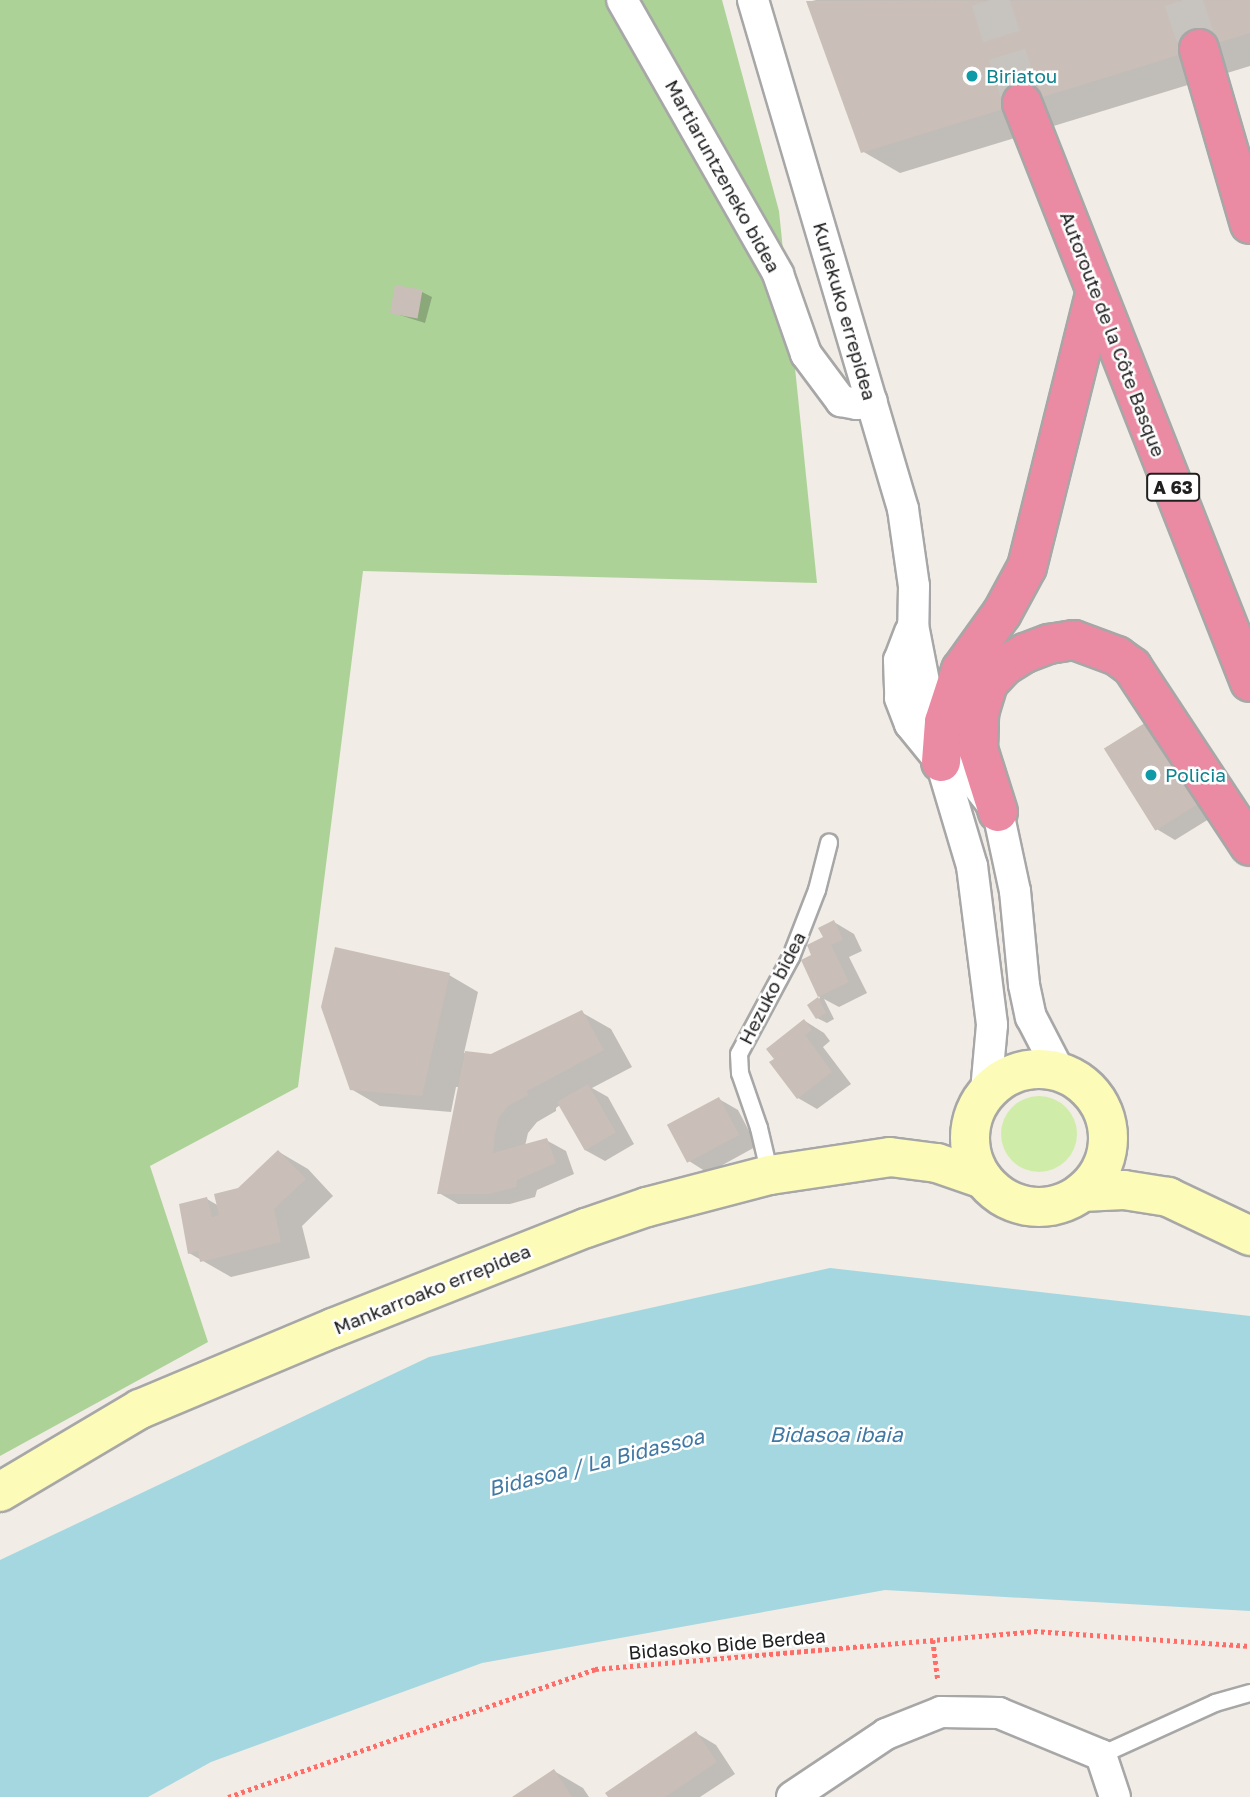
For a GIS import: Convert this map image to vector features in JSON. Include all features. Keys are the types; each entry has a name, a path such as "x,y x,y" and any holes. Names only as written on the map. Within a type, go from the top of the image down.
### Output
{"highway":[{"path":"1199,49 1220,112 1250,224"},
{"name":"Autoroute de la Côte Basque","path":"1022,103 1250,682"},
{"path":"1220,112 1250,146"},
{"path":"942,747 961,670 1002,612 1027,568 1096,291"},
{"path":"998,812 978,749 979,713 988,683 1004,666 1025,653 1049,644 1074,640 1117,656 1132,667 1250,846"}],"main road":[{"path":"1019,1070 1059,1070 1076,1078 1101,1106 1109,1143 1096,1178 1082,1192 1067,1202 1048,1207 1030,1207 995,1193 983,1179 970,1147 980,1102 1002,1079 1019,1070"},
{"name":"Mankarroako errepidea","path":"0,1492 140,1409 333,1328 586,1228 684,1196 770,1175 890,1157 934,1138 980,1102"},
{"path":"1107,1125 1134,1163 1168,1197"},
{"name":"Mankarroako errepidea","path":"890,1157 937,1163 983,1179"},
{"path":"1082,1192 1125,1190 1168,1197 1250,1236"}],"street":[{"name":"Martiaruntzeneko bidea","path":"622,0 778,274 806,354 841,401 857,404 872,401"},
{"name":"Kurlekuko errepidea","path":"753,0 903,509 914,586 913,625 928,702 942,747"},
{"path":"942,747 959,762 998,812 1015,891 1024,985 1031,1017 1059,1070"},
{"path":"942,747 972,866 992,1025 980,1102"},
{"path":"792,1797 886,1734 941,1712 999,1713 1101,1755 1115,1797"}],"lane":[{"name":"Hezuko bidea","path":"770,1175 760,1128 740,1073 738,1054 791,957 817,890 829,842"},
{"path":"1101,1755 1215,1703 1250,1693"}],"path":[{"name":"Bidasoko Bide Berdea","path":"228,1797 595,1669 1034,1631 1250,1646"},
{"path":"933,1640 941,1712"}],"green space":[{"path":"0,0 722,0 779,211 817,583 363,571 298,1087 150,1166 208,1342 0,1456"},
{"path":"1039,1096 1054,1099 1066,1107 1074,1119 1077,1134 1074,1149 1066,1161 1054,1169 1039,1172 1024,1169 1012,1161 1004,1149 1001,1134 1004,1119 1012,1107 1024,1099"}],"water":[{"name":"Bidasoa ibaia","path":"830,1268 1250,1316 1250,1611 885,1590 482,1663 211,1762 148,1797 0,1797 0,1560 429,1357"}],"building":[{"name":"Biriatou","path":"1250,0 1250,33 861,153 806,1"},
{"path":"395,285 423,290 418,318 390,314"},
{"name":"Policia","path":"1148,721 1199,803 1155,831 1104,749"},
{"path":"834,920 843,940 831,945 849,982 818,997 801,960 811,955 807,945 823,937 818,928"},
{"path":"335,947 450,973 422,1096 350,1090 321,1007"},
{"path":"818,997 826,1013 816,1019 807,1005"},
{"path":"582,1010 604,1050 527,1091 528,1095 508,1106 499,1117 495,1134 493,1153 547,1138 556,1163 517,1180 516,1187 489,1194 437,1194 465,1051 491,1054"},
{"path":"804,1019 812,1030 805,1035 832,1072 797,1099 769,1062 774,1059 766,1049"},
{"path":"588,1084 616,1132 585,1150 557,1102"},
{"path":"719,1097 739,1135 687,1163 667,1125"},
{"path":"278,1150 306,1179 274,1209 281,1242 200,1262 198,1251 188,1254 179,1204 207,1197 212,1217 219,1215 214,1194 238,1188"},
{"path":"696,1731 717,1762 665,1797 608,1797 605,1793"},
{"path":"554,1769 572,1797 512,1797"}],"tunnel":[{"path":"990,0 1022,103"},
{"path":"1183,0 1199,49"}],"place":[{"name":"Biriatou","path":"972,76"},
{"name":"Policia","path":"1151,775"}],"water label":[{"name":"Bidasoa / La Bidassoa","path":"596,1462"}]}
